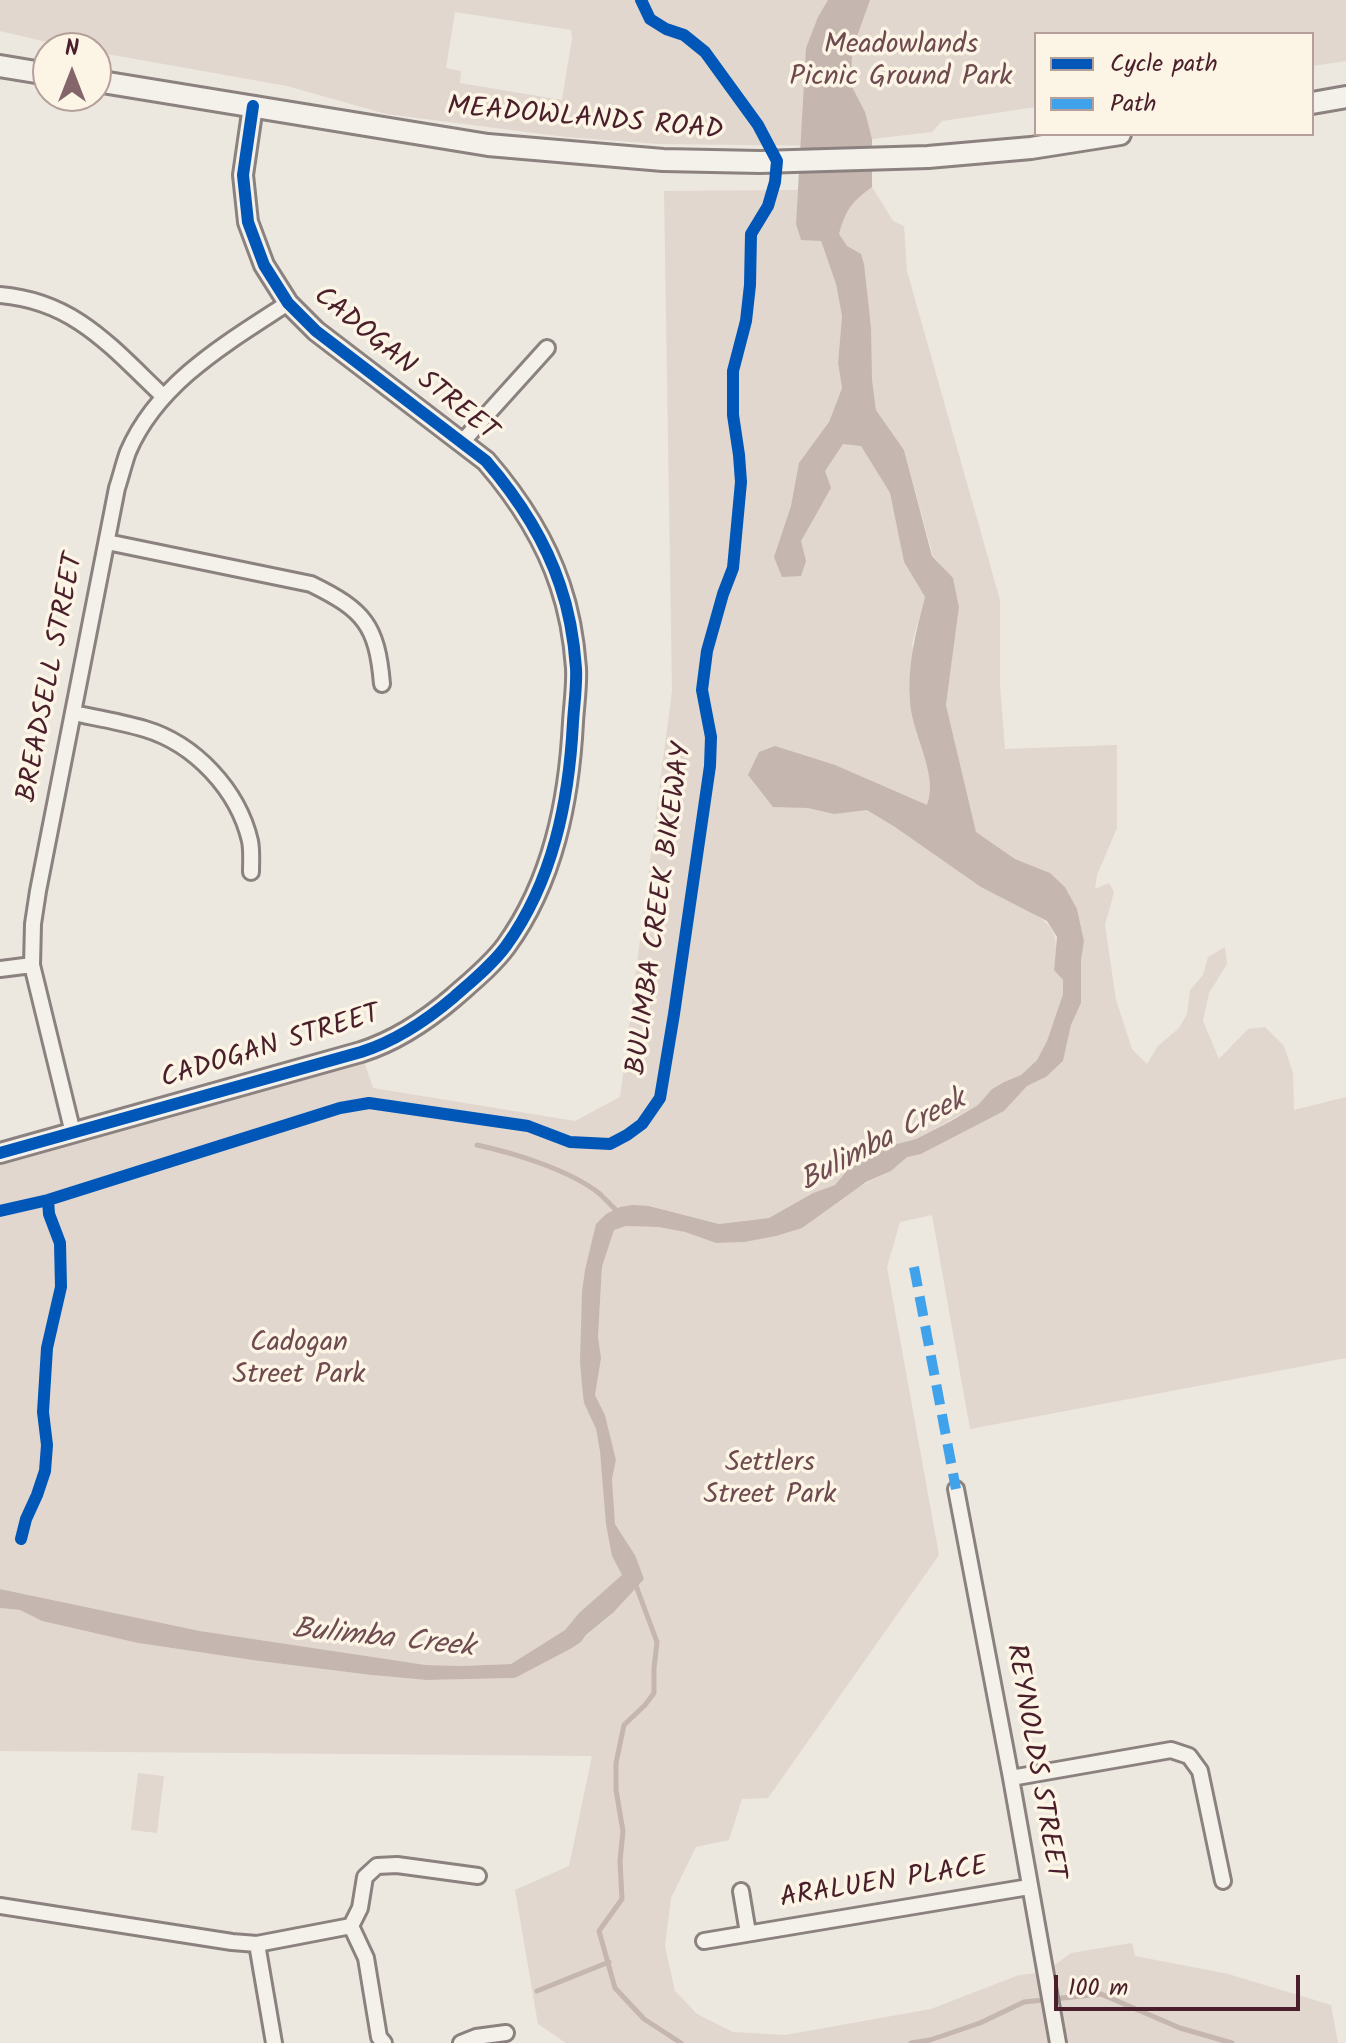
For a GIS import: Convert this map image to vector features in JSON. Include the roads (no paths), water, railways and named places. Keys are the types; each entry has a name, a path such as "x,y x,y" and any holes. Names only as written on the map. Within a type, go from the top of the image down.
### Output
{"main road":[{"path":"5,66 32,71"},
{"name":"MEADOWLANDS ROAD","path":"112,84 488,145 663,160 760,162 928,157 1031,148 1107,136"},
{"path":"1314,103 1346,97"}],"street":[{"name":"CADOGAN STREET","path":"0,1153 361,1052 406,1033 444,1006 505,948 528,912 555,844 570,760 576,670 570,626 551,561 527,514 486,461 316,331 288,303 264,265 248,222 243,175 253,106"},
{"path":"0,295 45,304 69,315 93,331 163,396"},
{"name":"BREADSELL STREET","path":"73,1133 32,965 33,924 117,488 128,452 163,396 216,351 288,303"},
{"path":"463,441 547,348"},
{"path":"107,542 311,584 339,597 359,612 374,635 380,656 382,684"},
{"path":"73,713 146,729 171,740 197,758 217,776 237,805 250,843 251,872"},
{"path":"0,969 32,965"},
{"name":"REYNOLDS STREET","path":"956,1489 1058,2043"},
{"path":"1011,1778 1171,1750 1189,1756 1200,1771 1223,1881"},
{"path":"351,1926 360,1908 365,1877 377,1866 397,1865 478,1876"},
{"name":"ARALUEN PLACE","path":"704,1941 1029,1887"},
{"name":"ARALUEN PLACE","path":"741,1891 748,1933"},
{"path":"0,1906 257,1944 351,1926"},
{"path":"351,1926 366,1958 379,2037 384,2043"},
{"path":"257,1944 274,2043"},
{"path":"461,2043 476,2037 506,2033"}],"waterway":[{"path":"477,1145 524,1158 573,1177 600,1194 618,1212"},
{"path":"635,1583 657,1642 654,1693 624,1725 616,1763 616,1790 623,1831 620,1861 622,1899 599,1931 615,1988 644,2019 681,2043"},
{"path":"537,1991 609,1962"},
{"path":"911,2043 930,2040 980,2023 1024,2002 1101,1994 1180,2028 1232,2043"}],"park label":[{"name":"Meadowlands Picnic Ground Park","path":"901,63"},
{"name":"Cadogan Street Park","path":"299,1361"},
{"name":"Settlers Street Park","path":"770,1481"}],"water label":[{"name":"Bulimba Creek","path":"884,1143"},
{"name":"Bulimba Creek","path":"383,1641"}]}
